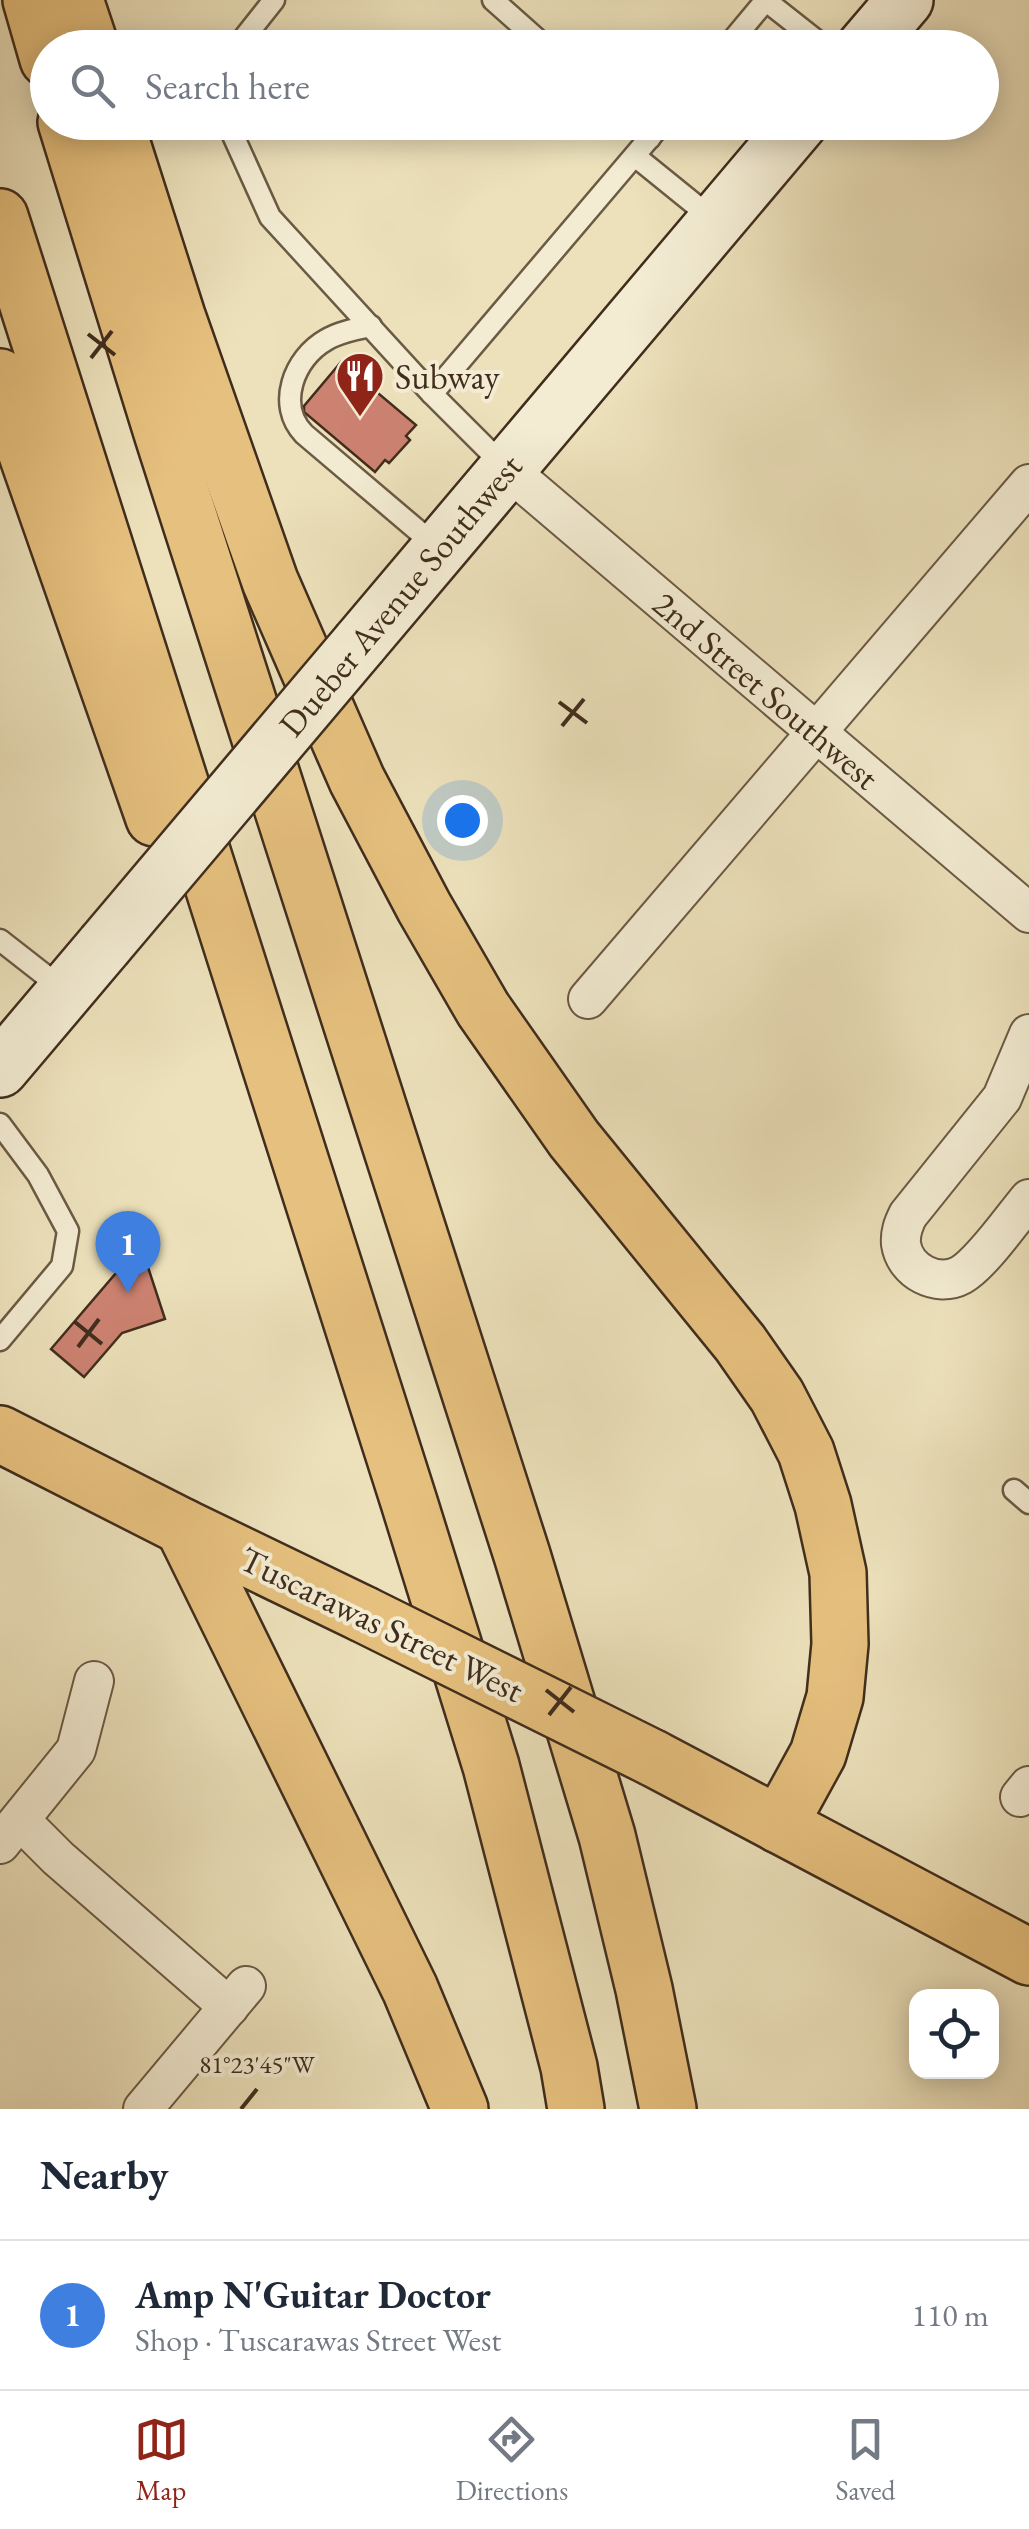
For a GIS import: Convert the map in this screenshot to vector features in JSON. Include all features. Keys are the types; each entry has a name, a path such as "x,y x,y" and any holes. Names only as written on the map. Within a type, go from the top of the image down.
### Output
{"main road":[{"path":"31,0 40,30"},
{"path":"75,0 85,30"},
{"path":"72,140 522,1555 606,1836 644,1989 668,2109"},
{"path":"121,140 177,316 270,582 357,780 482,1009 574,1139 740,1343 777,1396 806,1452 838,1574 840,1644 835,1697 818,1754 779,1825"},
{"path":"0,216 490,1766 555,2011 576,2109"},
{"path":"0,377 148,804 309,1186"},
{"name":"Tuscarawas Street West","path":"0,1434 653,1758 1029,1956"},
{"path":"183,1527 410,1989 460,2109"}],"street":[{"path":"879,30 905,0"},
{"name":"Dueber Avenue Southwest","path":"0,1069 785,140"},
{"name":"2nd Street Southwest","path":"506,468 818,733 1023,897"},
{"path":"588,999 1029,484"},
{"path":"1029,1034 1002,1098 908,1214 902,1228 905,1258 928,1278 958,1277 971,1268 1029,1199"},
{"path":"94,1681 76,1750 10,1832 58,1858 238,1996 143,2109"}],"lane":[{"path":"250,30 274,0"},
{"path":"492,0 526,30"},
{"path":"741,30 766,0 804,30"},
{"path":"235,140 270,217 432,394 506,468"},
{"path":"432,394 649,140"},
{"path":"635,156 716,222"},
{"path":"371,326 331,337 305,357 290,391 291,414 304,434 439,548"},
{"path":"0,940 66,991"},
{"path":"0,1124 38,1174 68,1232 62,1266 0,1340"}],"building":[{"name":"Subway","path":"341,362 416,425 406,436 410,440 375,472 304,412 304,406"},
{"path":"145,1258 165,1319 122,1333 84,1377 51,1349 122,1266"}],"place":[{"name":"Subway","path":"360,418"},
{"name":"Amp N'Guitar Doctor","path":"128,1293"}]}
